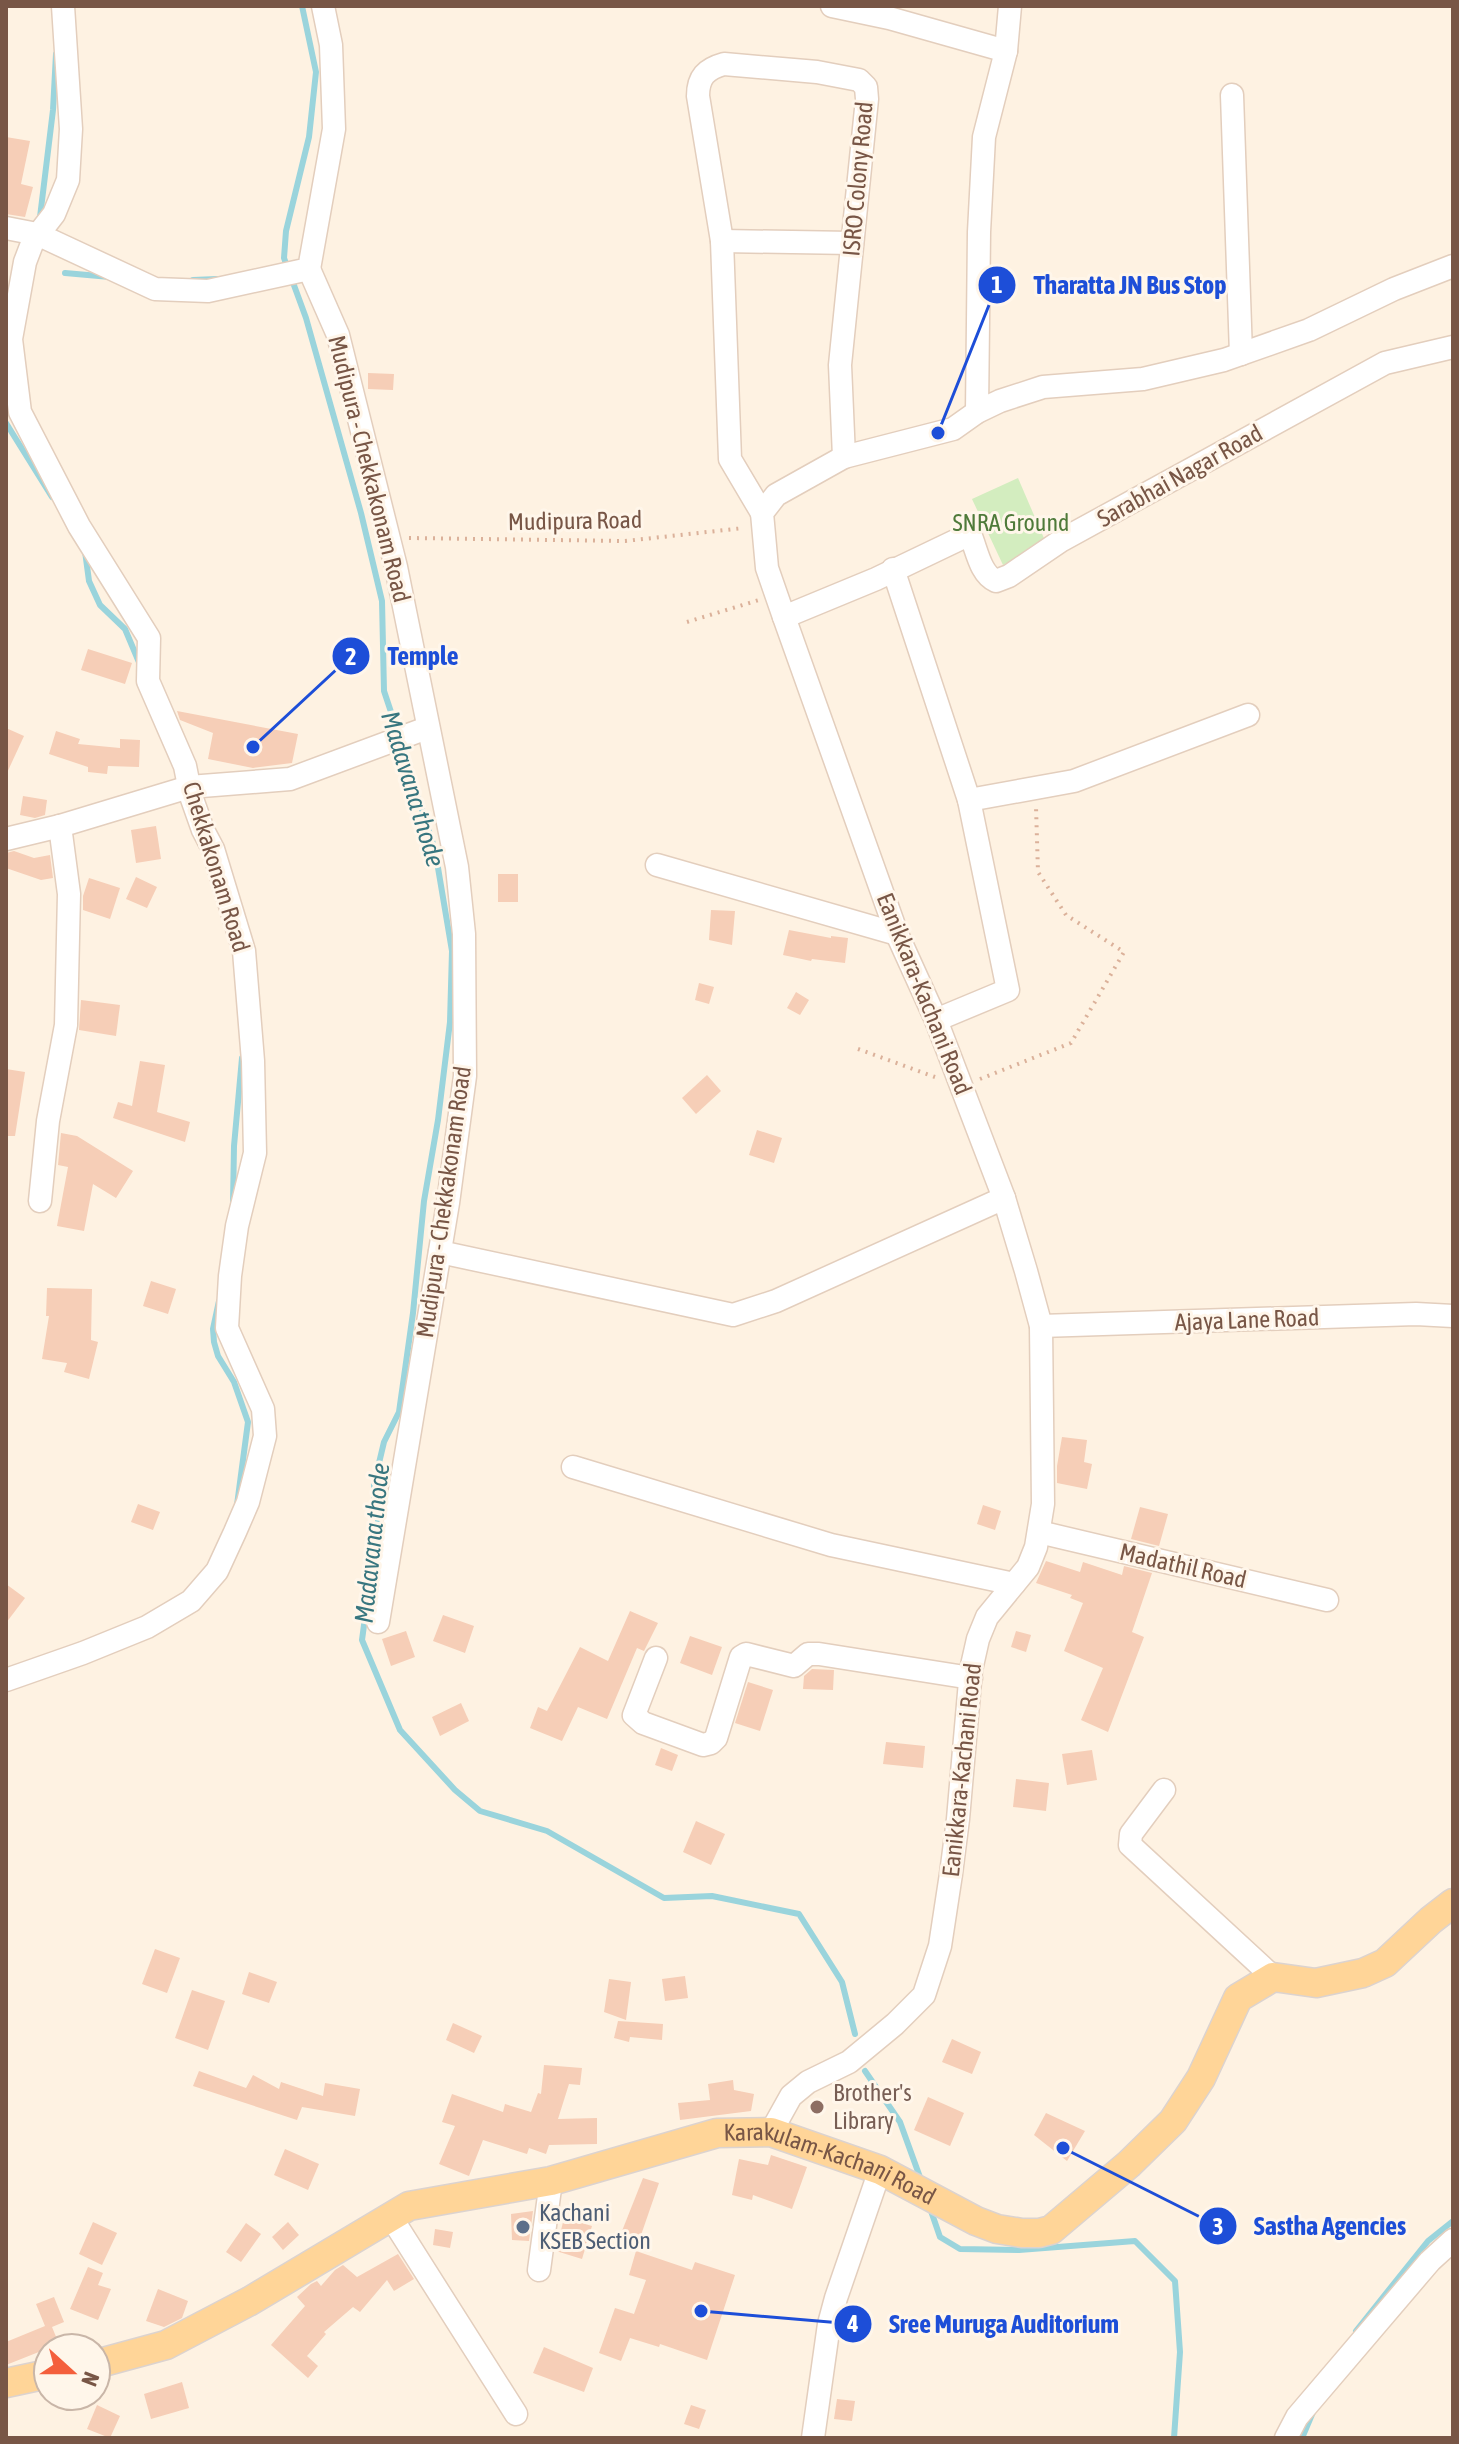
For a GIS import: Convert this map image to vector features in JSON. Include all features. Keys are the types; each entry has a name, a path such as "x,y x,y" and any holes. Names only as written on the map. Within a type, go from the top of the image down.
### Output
{"main road":[{"path":"1273,1977 1316,1983 1363,1973 1385,1963 1453,1903"},
{"name":"Karakulam-Kachani Road","path":"112,2360 166,2345 250,2301 409,2206 551,2181 717,2133 771,2132 880,2170 997,2229 1022,2233 1051,2230 1129,2164 1173,2121 1201,2078 1238,1998 1273,1977"},
{"path":"6,2383 32,2377"}],"street":[{"name":"Chekkakonam Road","path":"6,1680 147,1627 191,1601 217,1571 235,1532 248,1502 265,1436 263,1409 227,1328 237,1226 255,1153 252,1048 244,951 213,849 203,830 189,787 183,760 148,681 149,638 79,526 20,412 11,339 25,262 20,230 54,214 68,180 71,129 63,6"},
{"path":"20,230 155,289 208,291 309,269 334,129 331,45 323,6"},
{"path":"832,6 889,18 1006,51"},
{"path":"977,412 979,232 984,137 1006,51 1010,6"},
{"name":"ISRO Colony Road","path":"762,520 730,459 722,241 698,96 702,76 716,66 724,64 817,72 864,83 867,99 840,365 844,457"},
{"path":"1232,95 1241,354"},
{"path":"722,241 852,243"},
{"path":"762,520 776,495 844,457 953,429 1000,401 1043,387 1143,379 1241,354 1309,330 1394,289 1453,266"},
{"name":"Mudipura - Chekkakonam Road","path":"309,269 338,335 388,538 457,867 464,934 465,1076 440,1252 378,1622"},
{"name":"Sarabhai Nagar Road","path":"784,617 970,534 988,578 996,581 1009,576 1062,540 1385,363 1453,347"},
{"name":"Eanikkara-Kachani Road","path":"762,520 767,568 897,934 936,1020 1004,1198 1041,1326 1043,1504 1036,1547 1028,1567 987,1617 978,1639 971,1678 951,1874 940,1946 924,1995 849,2062 808,2082 791,2096 771,2132"},
{"path":"893,569 969,800 1008,990 936,1020"},
{"path":"969,800 1074,781 1248,715"},
{"path":"6,839 189,787 290,779 427,728"},
{"path":"40,1201 48,1121 66,1025 69,894 60,826"},
{"path":"657,865 897,934"},
{"path":"440,1252 733,1315 776,1301 1004,1198"},
{"name":"Ajaya Lane Road","path":"1041,1326 1416,1314 1453,1316"},
{"path":"573,1467 831,1545 1014,1584"},
{"name":"Madathil Road","path":"1039,1532 1327,1600"},
{"path":"656,1658 634,1715 643,1723 703,1745 716,1738 741,1657 746,1654 794,1666 808,1654 819,1654 971,1678"},
{"path":"1164,1790 1131,1834 1130,1845 1273,1977"},
{"path":"813,2438 829,2324 880,2170"},
{"path":"539,2270 551,2181"},
{"path":"391,2217 516,2414"},
{"path":"1286,2438 1297,2417 1430,2261 1453,2240"}],"path":[{"name":"Mudipura Road","path":"388,538 625,541 762,520"},
{"path":"687,622 777,595"},
{"path":"858,1049 961,1086 1071,1043 1124,952 1066,915 1038,872 1035,788"}],"green space":[{"name":"SNRA Ground","path":"1018,478 1046,543 1003,565 972,499"}],"building":[{"path":"6,137 30,141 21,184 33,187 25,217 6,214"},
{"path":"368,373 394,374 393,390 368,389"},
{"path":"88,649 132,663 125,684 81,670"},
{"path":"177,711 298,734 292,763 253,768 208,759 213,733 180,720"},
{"path":"6,728 24,736 6,775"},
{"path":"56,731 80,739 78,744 120,748 120,739 140,740 139,767 108,766 107,774 88,772 88,767 49,754"},
{"path":"23,796 47,800 45,815 35,818 20,815"},
{"path":"156,826 161,859 136,863 131,830"},
{"path":"14,851 34,858 50,855 53,878 41,880 6,868 6,853"},
{"path":"498,874 518,874 518,902 498,902"},
{"path":"136,877 157,887 147,908 126,899"},
{"path":"89,878 120,888 110,919 83,910 83,896"},
{"path":"711,910 735,911 732,945 709,940"},
{"path":"789,930 848,938 845,963 783,955"},
{"path":"699,983 714,987 709,1004 695,1000"},
{"path":"796,992 809,1000 800,1015 787,1008"},
{"path":"81,1000 120,1005 116,1036 79,1030"},
{"path":"140,1061 165,1065 157,1112 190,1122 185,1142 113,1118 118,1102 132,1106"},
{"path":"6,1069 25,1072 15,1136 6,1136"},
{"path":"707,1075 721,1091 696,1114 682,1098"},
{"path":"757,1130 782,1138 774,1163 749,1155"},
{"path":"61,1133 77,1136 133,1171 116,1198 93,1184 84,1231 57,1226 68,1167 58,1165"},
{"path":"151,1281 176,1289 168,1314 143,1306"},
{"path":"47,1288 92,1289 91,1340 98,1342 89,1379 64,1372 67,1363 42,1359 49,1316 46,1316"},
{"path":"1062,1437 1087,1440 1084,1462 1092,1464 1087,1489 1057,1483"},
{"path":"138,1504 160,1512 153,1530 131,1522"},
{"path":"983,1505 1001,1511 995,1530 977,1524"},
{"path":"1140,1507 1168,1514 1159,1546 1131,1539"},
{"path":"1046,1561 1080,1572 1083,1562 1122,1575 1124,1566 1152,1573 1132,1632 1144,1637 1108,1732 1081,1720 1103,1668 1064,1651 1083,1603 1070,1598 1072,1595 1036,1583"},
{"path":"6,1584 25,1598 6,1623"},
{"path":"630,1611 658,1623 644,1651 637,1648 607,1719 578,1707 562,1741 530,1728 538,1707 547,1711 580,1647 608,1661"},
{"path":"443,1615 474,1626 465,1653 433,1641"},
{"path":"406,1631 415,1657 391,1666 382,1639"},
{"path":"1016,1631 1031,1635 1026,1652 1011,1647"},
{"path":"690,1636 722,1647 712,1675 680,1663"},
{"path":"812,1669 834,1670 833,1690 803,1689 804,1676"},
{"path":"748,1682 773,1690 760,1731 735,1723"},
{"path":"461,1703 469,1721 440,1736 432,1717"},
{"path":"886,1742 925,1746 923,1768 883,1764"},
{"path":"661,1748 678,1755 672,1771 655,1765"},
{"path":"1092,1750 1097,1780 1067,1785 1062,1754"},
{"path":"1016,1779 1049,1783 1046,1811 1013,1807"},
{"path":"696,1821 725,1834 711,1865 683,1852"},
{"path":"155,1949 180,1958 167,1993 142,1984"},
{"path":"249,1972 277,1982 269,2003 242,1994"},
{"path":"685,1976 688,1998 665,2001 662,1979"},
{"path":"609,1979 631,1982 626,2020 604,2012"},
{"path":"192,1990 225,2001 208,2050 175,2038"},
{"path":"618,2021 663,2024 662,2040 630,2037 629,2042 614,2038"},
{"path":"453,2023 482,2036 474,2053 446,2040"},
{"path":"952,2039 981,2052 972,2074 942,2062"},
{"path":"544,2065 582,2068 580,2085 569,2084 558,2119 597,2118 597,2144 549,2145 546,2154 529,2148 527,2154 483,2140 469,2176 439,2164 455,2126 442,2122 452,2094 503,2112 505,2104 531,2112 538,2093 541,2094"},
{"path":"199,2071 246,2088 253,2075 279,2089 281,2082 323,2096 325,2083 360,2089 355,2116 302,2107 297,2120 193,2086"},
{"path":"733,2080 734,2090 754,2094 751,2111 680,2120 678,2103 710,2100 708,2084"},
{"path":"928,2097 964,2113 950,2146 914,2130"},
{"name":"Brother's Library","path":"813,2098 821,2098 826,2107 824,2114 813,2116 808,2111 808,2103"},
{"path":"1046,2113 1085,2131 1067,2161 1034,2135"},
{"path":"285,2149 319,2164 308,2190 274,2175"},
{"path":"771,2155 807,2167 792,2209 753,2195 752,2200 732,2195 739,2159 768,2165"},
{"path":"643,2178 659,2183 640,2238 622,2231"},
{"name":"Kachani KSEB Section","path":"533,2211 529,2241 512,2240 511,2214"},
{"path":"564,2218 592,2226 582,2259 556,2251"},
{"path":"93,2222 117,2233 102,2265 79,2254"},
{"path":"288,2222 299,2235 283,2250 272,2237"},
{"path":"246,2223 261,2234 241,2262 226,2252"},
{"path":"435,2229 453,2232 450,2248 433,2245"},
{"path":"636,2251 692,2270 695,2262 735,2275 707,2360 660,2344 659,2347 630,2338 621,2361 599,2353 615,2308 634,2314 646,2280 629,2275"},
{"path":"398,2254 414,2279 394,2291 387,2280 360,2312 353,2307 324,2332 326,2334 307,2356 318,2366 308,2378 271,2345 305,2306 297,2297 311,2284 317,2281 321,2286 343,2265 357,2277"},
{"path":"88,2267 103,2273 98,2285 111,2289 98,2320 70,2309"},
{"path":"158,2289 188,2301 182,2318 164,2327 146,2321"},
{"path":"54,2297 64,2322 52,2327 54,2332 32,2332 32,2355 6,2365 6,2342 45,2326 36,2304"},
{"path":"544,2347 593,2368 584,2392 533,2373"},
{"path":"182,2382 189,2408 151,2419 144,2394"},
{"path":"837,2399 855,2401 852,2421 834,2419"},
{"path":"691,2405 706,2410 699,2429 684,2424"},
{"path":"94,2412 112,2412 120,2416 110,2438 87,2429"}],"waterway":[{"name":"Madavana thode","path":"302,6 316,72 309,137 286,231 284,258 306,318 361,513 382,601 384,691 398,733"},
{"path":"38,221 53,110 56,54"},
{"path":"65,273 110,277"},
{"path":"193,280 217,279"},
{"path":"6,423 52,497"},
{"path":"85,551 89,581 100,605 125,629 141,667"},
{"name":"Madavana thode","path":"401,744 435,850 452,951 450,1022 424,1201 399,1412 384,1442 374,1484 374,1502 379,1514 362,1640 400,1730 455,1790 480,1811 547,1831 664,1898 712,1896 799,1914 842,1982 855,2034"},
{"path":"233,1203 234,1146 242,1058"},
{"path":"219,1301 213,1329 214,1342 218,1356 234,1382 248,1422 237,1505"},
{"path":"865,2071 900,2122 921,2180"},
{"path":"930,2208 940,2237 960,2249 1019,2250 1135,2241 1175,2281 1180,2352 1174,2438"},
{"path":"1356,2331 1428,2241 1453,2221"},
{"path":"1302,2438 1313,2412"}],"place":[{"name":"Tharatta JN Bus Stop","path":"938,433"},
{"name":"Temple","path":"253,747"},
{"name":"Brother's Library","path":"817,2107"},
{"name":"Sastha Agencies","path":"1063,2148"},
{"name":"Kachani KSEB Section","path":"523,2227"},
{"name":"Sree Muruga Auditorium","path":"701,2311"}]}
